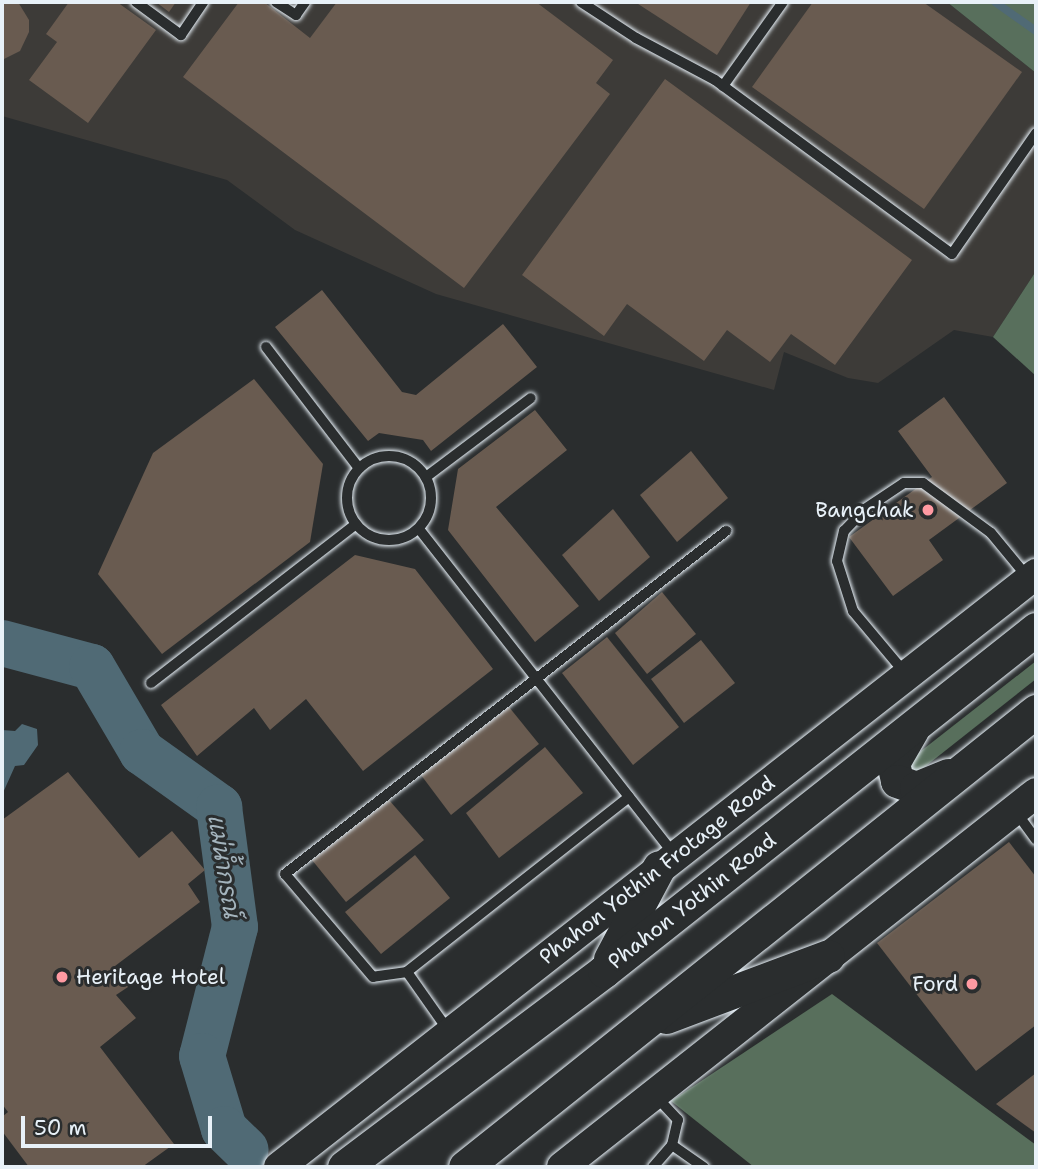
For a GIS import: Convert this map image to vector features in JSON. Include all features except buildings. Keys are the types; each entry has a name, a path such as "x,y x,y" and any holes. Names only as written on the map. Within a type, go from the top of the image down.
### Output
{"main road":[{"name":"Phahon Yothin Frotage Road","path":"279,1167 452,1035 667,861 1033,577"},
{"name":"Phahon Yothin Road","path":"344,1167 604,971 1036,629"},
{"path":"465,1167 1036,711"},
{"path":"916,723 893,762 897,781 916,788 957,772"},
{"path":"562,1167 1025,801"},
{"path":"604,971 667,861"},
{"path":"640,1027 828,956"}],"lane":[{"path":"135,2 181,35 203,2"},
{"path":"276,2 296,15 305,2"},
{"path":"581,2 636,38 723,86 952,254 1036,133"},
{"path":"723,86 783,2"},
{"path":"266,347 359,468"},
{"path":"426,477 531,398"},
{"path":"384,455 399,456 426,477 431,506 418,529 389,540 374,538 356,524 347,505 347,491 359,468 384,455"},
{"path":"907,675 853,611 837,561 844,531 865,509 904,483 923,483 991,533 1033,577"},
{"path":"151,683 356,524"},
{"path":"418,529 629,797 667,861"},
{"path":"629,797 407,972 373,977 285,874 726,531"},
{"path":"1025,801 1036,840"},
{"path":"407,972 452,1035"},
{"path":"653,1167 672,1144 678,1120 655,1095"},
{"path":"672,1144 704,1167"}],"shaded area":[{"path":"2,2 947,2 1036,73 1036,271 993,337 954,330 878,383 848,378 784,352 774,390 436,294 295,230 227,180 2,116"}],"green space":[{"path":"947,2 1036,2 1036,73"},
{"path":"1036,271 1036,376 993,337"},
{"path":"1036,661 1036,679 912,777 907,762"},
{"path":"832,994 1036,1145 1036,1167 754,1167 671,1101"}],"water":[{"path":"22,724 37,729 38,745 24,765 15,766 2,795 2,730 15,731"}],"waterway":[{"path":"995,2 1036,31"},
{"name":"แม่น้ำกรณ์","path":"2,643 92,667 142,752 219,807 235,927 202,1056 224,1129 246,1150"}],"place":[{"name":"Bangchak","path":"928,510"},
{"name":"Heritage Hotel","path":"62,977"},
{"name":"Ford","path":"972,984"}]}
